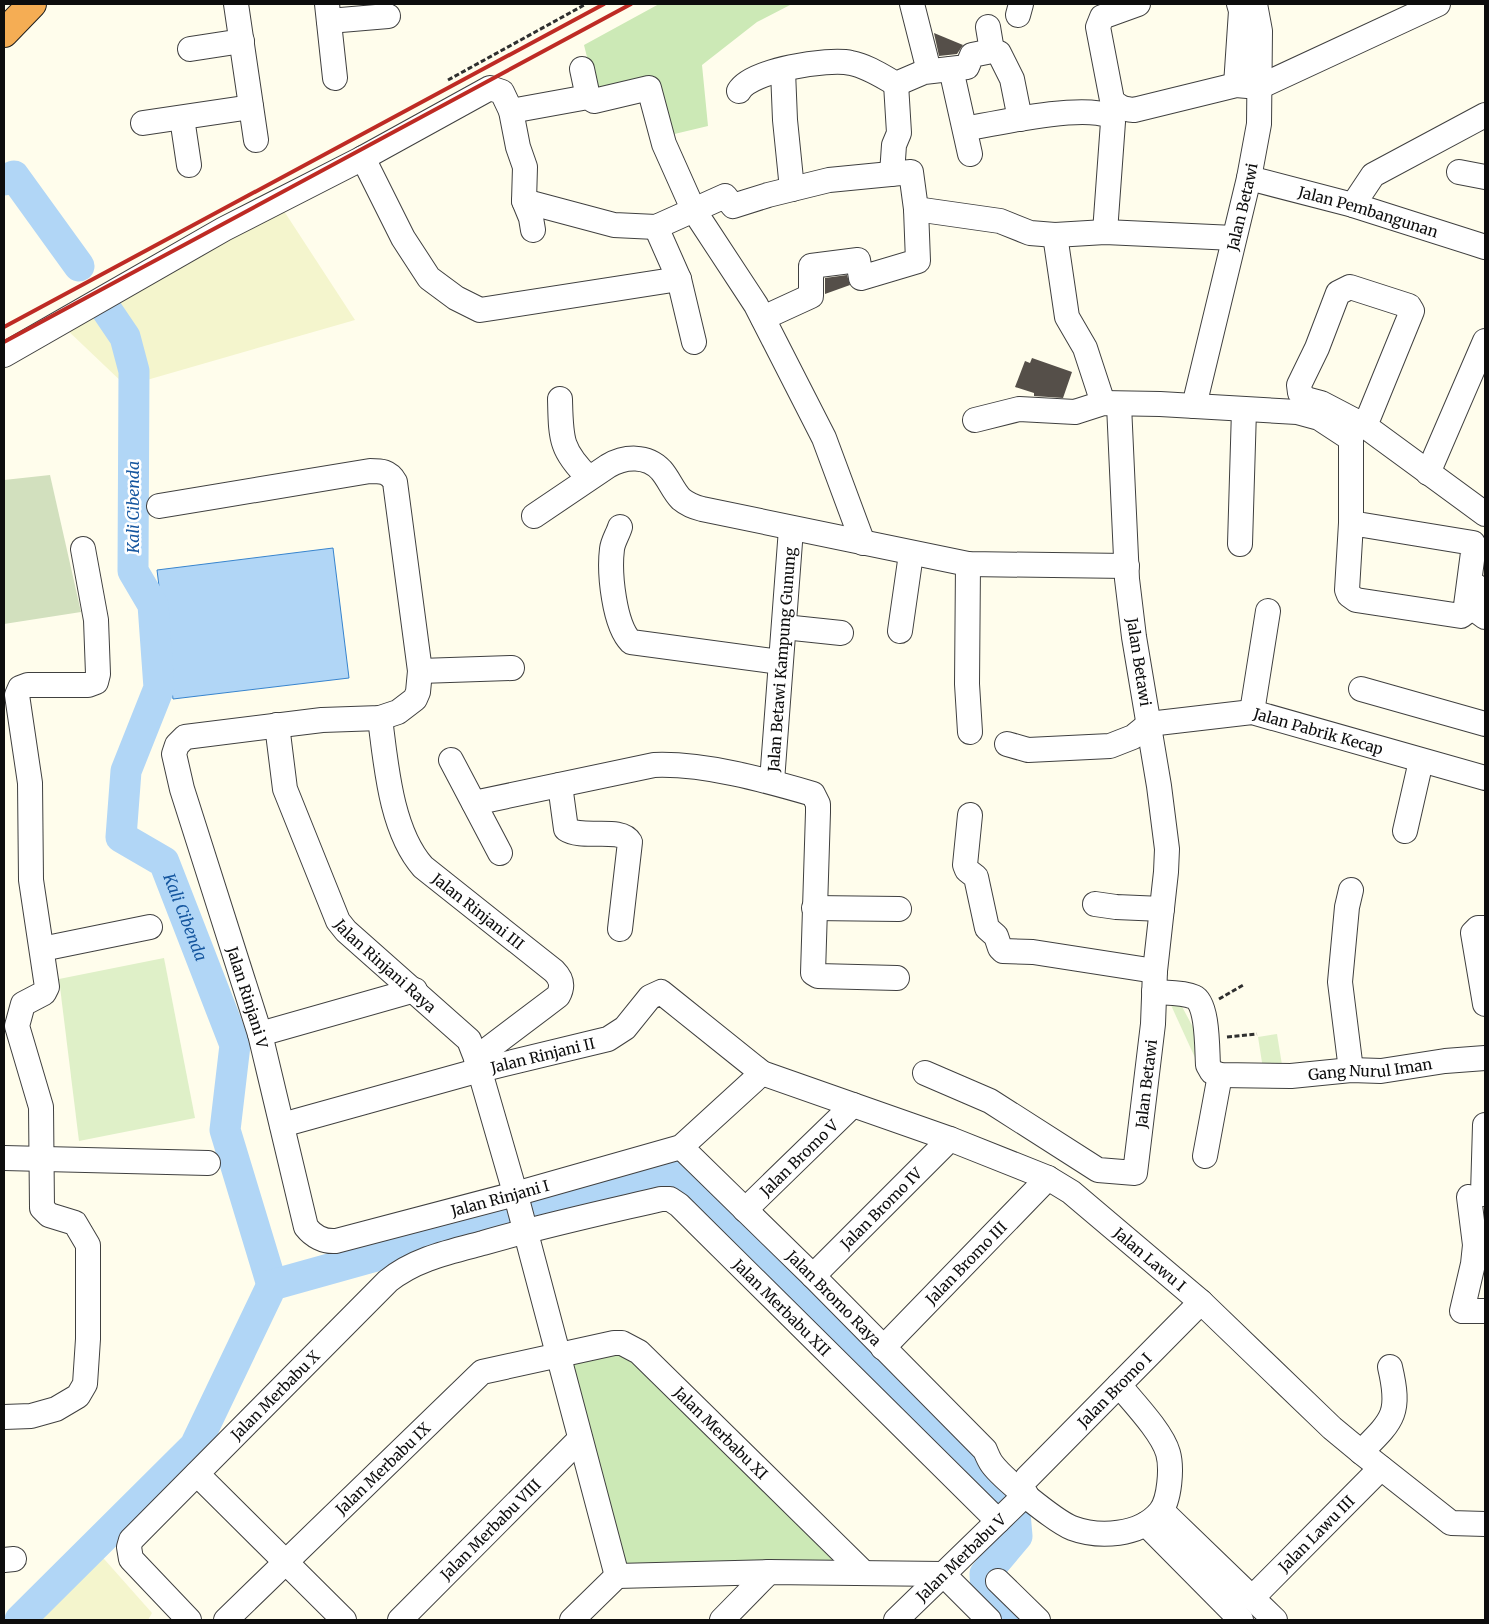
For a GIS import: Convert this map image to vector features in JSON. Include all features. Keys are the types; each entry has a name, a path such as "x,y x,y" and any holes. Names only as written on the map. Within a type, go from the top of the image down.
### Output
{"highway":[{"path":"4,34 32,4"}],"street":[{"path":"236,4 256,140"},
{"path":"912,4 965,129 970,154"},
{"path":"1138,4 1102,17 1098,27 1112,100 1117,106 1134,110 1236,86 1259,87 1438,4"},
{"path":"1236,86 1240,4"},
{"name":"Jalan Betawi","path":"1194,406 1249,178 1259,124 1260,31 1255,4"},
{"path":"335,78 328,13 388,16"},
{"path":"988,26 992,51"},
{"path":"190,49 242,41"},
{"path":"739,91 753,79 805,64 850,63 896,84 940,70 967,67 972,55 992,51 999,53 1012,79 1020,119"},
{"path":"582,69 588,97"},
{"path":"782,71 784,120 792,189"},
{"path":"892,174 894,145 899,133 896,84"},
{"path":"4,355 224,229 363,158 490,88 502,92 511,111 518,147 525,167 524,201 531,218 533,230"},
{"path":"511,111 588,97 594,101 649,88 664,144 693,209 763,318 824,438 863,543"},
{"path":"143,123 252,107"},
{"path":"965,129 1065,113 1106,114 1112,118 1105,232"},
{"path":"1353,205 1373,175 1485,115"},
{"path":"182,118 189,166"},
{"path":"363,158 403,238 429,278 456,298 480,310 680,279"},
{"path":"524,201 614,226 656,227 725,196 733,206 829,180 911,172 916,209 918,261 861,278 858,260 811,266 811,296 763,318"},
{"path":"1459,172 1485,177"},
{"name":"Jalan Pembangunan","path":"1249,178 1353,205 1485,247"},
{"path":"916,209 1000,221 1030,233 1055,236 1105,232 1234,238"},
{"path":"656,227 680,279 694,342"},
{"name":"Jalan Betawi","path":"925,1073 990,1102 1098,1170 1135,1173 1153,1024 1154,982 1166,849 1149,724 1134,636 1111,404 1085,348 1068,317 1055,236"},
{"path":"1364,426 1412,311 1410,306 1350,287 1338,293 1299,388 1300,393 1306,399 1321,403 1364,426 1485,514"},
{"path":"1428,473 1485,341"},
{"path":"560,399 564,447 574,464 589,478"},
{"path":"974,420 1019,409 1075,412 1111,404 1194,406 1297,412 1319,418 1347,435 1351,440 1351,523 1347,590 1349,595 1356,600 1461,616 1466,609 1474,545 1470,541 1351,523"},
{"path":"1240,544 1244,410"},
{"name":"Jalan Betawi Kampung Gunung","path":"534,516 618,460 643,459 660,469 680,497 688,504 702,509 791,529 968,564 1127,566"},
{"path":"158,506 370,471 383,470 392,476 395,482 420,671 418,692 415,699 398,712 380,718 277,725"},
{"path":"620,527 612,548 612,586 623,634 631,642 780,662"},
{"name":"Jalan Betawi Kampung Gunung","path":"791,529 772,781 813,794 818,804 813,973 818,976 897,978"},
{"path":"1485,540 1474,601 1474,608 1485,617"},
{"path":"4,1417 31,1416 56,1409 78,1396 85,1384 88,1339 88,1246 75,1223 49,1216 42,1208 41,1107 17,1026 18,1015 13,1004 44,993 47,987 31,880 30,783 17,696 20,688 28,685 88,686 96,682 98,674 96,620 83,550"},
{"path":"900,631 911,554"},
{"path":"968,564 967,684 970,732"},
{"path":"1252,712 1268,611"},
{"path":"784,627 841,633"},
{"path":"420,671 512,668"},
{"path":"1361,689 1485,724"},
{"name":"Jalan Pabrik Kecap","path":"1149,724 1252,712 1485,778"},
{"name":"Jalan Rinjani III","path":"380,718 387,769 395,805 411,854 423,868 554,971 561,982 562,989 558,996 478,1064"},
{"path":"1007,744 1028,750 1110,746 1133,737 1149,724"},
{"name":"Jalan Rinjani V","path":"277,725 185,737 176,745 174,754 189,811 260,1034 306,1227 319,1238"},
{"name":"Jalan Rinjani Raya","path":"277,725 285,789 333,911 346,931 415,990 469,1040 478,1064 520,1213 617,1576"},
{"path":"451,760 500,853"},
{"path":"1406,831 1421,761"},
{"path":"474,803 654,765 676,764 772,781"},
{"path":"560,785 566,829 576,834 621,835 628,838 630,842 620,929"},
{"path":"970,815 965,865 967,870 976,877 987,928 996,936 1000,948 1004,951 1032,952 1154,982 1196,998 1203,1009 1210,1070 1220,1075 1205,1156"},
{"path":"1351,890 1340,982 1351,1070"},
{"path":"1095,904 1116,907 1162,908"},
{"path":"814,908 899,908"},
{"path":"42,949 150,927"},
{"path":"1485,928 1478,928 1473,933 1485,1004"},
{"path":"260,1034 415,990"},
{"name":"Jalan Rinjani II","path":"282,1125 478,1064 608,1039 625,1028 650,997 661,992 762,1073"},
{"name":"Gang Nurul Iman","path":"1220,1075 1291,1076 1351,1070 1381,1071 1445,1061 1485,1058"},
{"path":"681,1147 762,1073"},
{"name":"Jalan Lawu I","path":"762,1073 950,1139 1048,1178 1097,1212 1201,1302 1325,1421 1381,1468 1451,1523 1485,1524"},
{"name":"Jalan Bromo V","path":"745,1210 853,1105"},
{"path":"1485,1125 1476,1196 1480,1244 1473,1264 1462,1311 1485,1311"},
{"name":"Jalan Bromo IV","path":"813,1276 950,1139"},
{"name":"Jalan Rinjani I","path":"319,1238 336,1241 520,1213 681,1147"},
{"name":"Jalan Bromo Raya","path":"681,1147 813,1276 985,1450 998,1453 1015,1501 1074,1515 1108,1526 1146,1521"},
{"path":"4,1158 208,1162"},
{"name":"Jalan Bromo III","path":"883,1348 1048,1178"},
{"name":"Jalan Merbabu XII","path":"520,1213 660,1199 674,1201 1015,1501"},
{"name":"Jalan Merbabu X","path":"189,1620 131,1558 129,1547 136,1533 403,1269 428,1259 520,1213"},
{"name":"Jalan Bromo I","path":"1015,1501 1119,1385 1201,1302"},
{"name":"Jalan Merbabu XI","path":"558,1355 622,1343 639,1352 863,1572"},
{"name":"Jalan Merbabu IX","path":"226,1620 482,1372 558,1355"},
{"path":"1361,1452 1390,1422 1394,1411 1395,1389 1390,1367"},
{"path":"1119,1385 1144,1414 1167,1451 1170,1469 1169,1485 1146,1521"},
{"name":"Jalan Merbabu VIII","path":"400,1620 580,1439"},
{"name":"Jalan Lawu III","path":"1252,1598 1381,1468"},
{"path":"197,1474 344,1620"},
{"name":"Jalan Merbabu V","path":"896,1620 1015,1501"},
{"path":"1146,1521 1252,1598 1275,1620"},
{"path":"1146,1521 1241,1620"},
{"path":"722,1620 769,1572"},
{"path":"572,1620 617,1576 769,1572 944,1574 989,1620"},
{"path":"998,1581 1038,1620"}],"path":[{"path":"448,80 586,4"},
{"path":"1203,1009 1245,984"},
{"path":"1206,1039 1257,1034"}],"green space":[{"path":"659,4 792,4 757,22 702,65 708,126 666,136 651,83 596,93 584,45"},
{"path":"282,208 355,320 126,386 63,326"},
{"path":"50,475 81,612 4,624 4,480"},
{"path":"164,958 195,1118 79,1141 59,979"},
{"path":"1179,1001 1203,1046 1197,1062 1170,1003"},
{"path":"1277,1034 1282,1065 1263,1069 1258,1037"},
{"path":"624,1351 844,1563 623,1570 567,1361"},
{"path":"89,1542 152,1613 148,1620 24,1620 66,1565"}],"water":[{"path":"333,548 349,678 173,699 157,570"}],"building":[{"path":"934,33 963,45 957,54 939,56"},
{"path":"847,275 850,285 825,294 825,278"},
{"path":"1032,358 1072,372 1063,398 1034,396 1034,393 1015,387 1025,361 1030,363"}],"waterway":[{"name":"Kali Cibenda","path":"4,180 14,176 79,266"},
{"name":"Kali Cibenda","path":"106,309 125,337 134,371 133,571 153,605 159,688 126,771 121,837 164,862 235,1045 225,1130 272,1285"},
{"path":"20,1620 195,1446 272,1285 670,1174 1015,1513 1017,1536 985,1574 986,1592 1014,1620"}],"railway":[{"path":"4,327 604,4"},
{"path":"4,342 631,4"}]}
